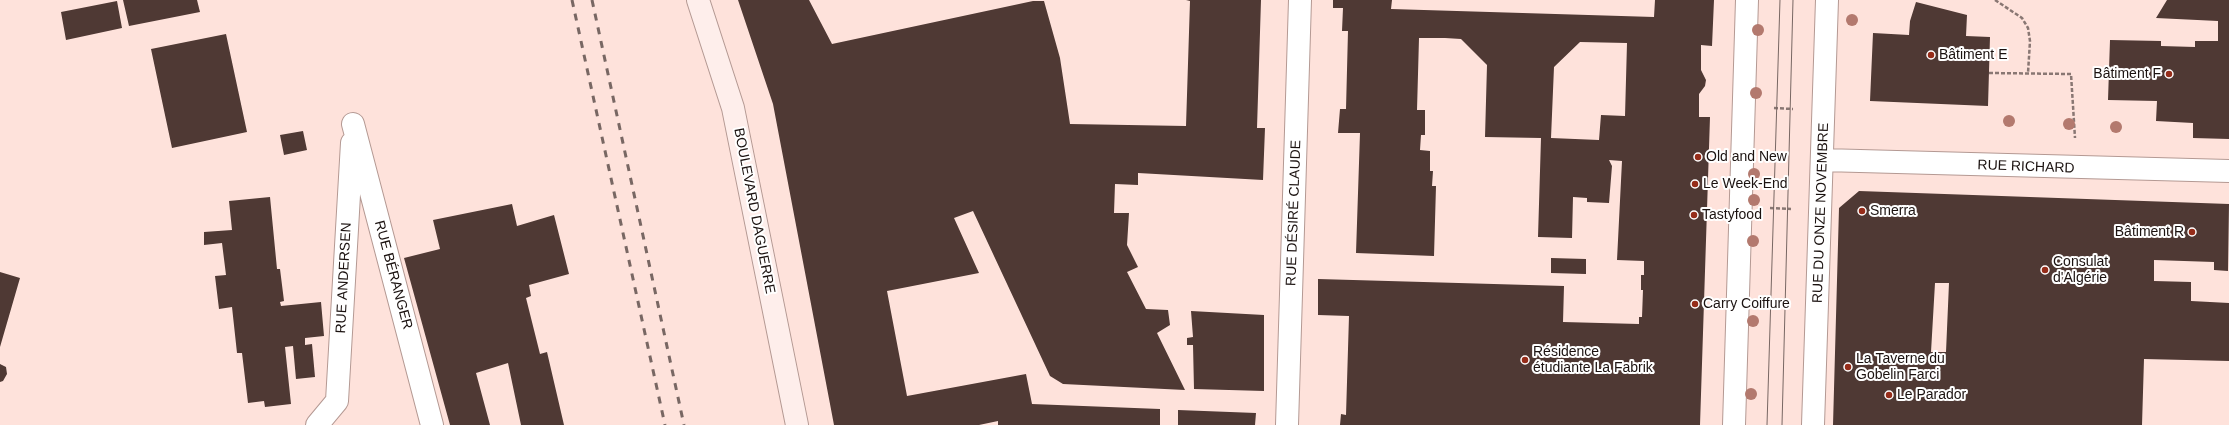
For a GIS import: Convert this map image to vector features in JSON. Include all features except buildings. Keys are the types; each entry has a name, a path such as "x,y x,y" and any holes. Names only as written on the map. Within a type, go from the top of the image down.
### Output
{"main road":[{"name":"BOULEVARD DAGUERRE","path":"698,0 733,108 797,425"}],"street":[{"name":"RUE DÉSIRÉ CLAUDE","path":"1287,425 1300,0"},
{"path":"1734,425 1742,207 1743,107 1747,0"},
{"name":"RUE DU ONZE NOVEMBRE","path":"1813,425 1823,160 1827,0"},
{"name":"RUE ANDERSEN","path":"317,425 337,401 353,124"},
{"name":"RUE BÉRANGER","path":"353,124 432,425"},
{"name":"RUE RICHARD","path":"1823,160 2229,171"}],"path":[{"path":"1994,0 2022,18 2028,28 2030,41 2028,74"},
{"path":"1989,73 2071,74 2077,168"},
{"path":"1743,107 1824,110"},
{"path":"1742,207 1821,210"}],"tram line":[{"path":"1767,425 1780,0"},
{"path":"1782,425 1793,0"}],"railway":[{"path":"572,0 665,425"},
{"path":"592,0 684,425"}],"place":[{"name":"Bâtiment E","path":"1931,55"},
{"name":"Bâtiment F","path":"2169,74"},
{"name":"Old and New","path":"1698,157"},
{"name":"Le Week-End","path":"1695,184"},
{"name":"Smerra","path":"1862,211"},
{"name":"Tastyfood","path":"1694,215"},
{"name":"Bâtiment R","path":"2192,232"},
{"name":"Consulat d'Algérie","path":"2045,270"},
{"name":"Carry Coiffure","path":"1695,304"},
{"name":"Résidence étudiante La Fabrik","path":"1525,360"},
{"name":"La Taverne du Gobelin Farci","path":"1848,367"},
{"name":"Le Parador","path":"1889,395"}]}
